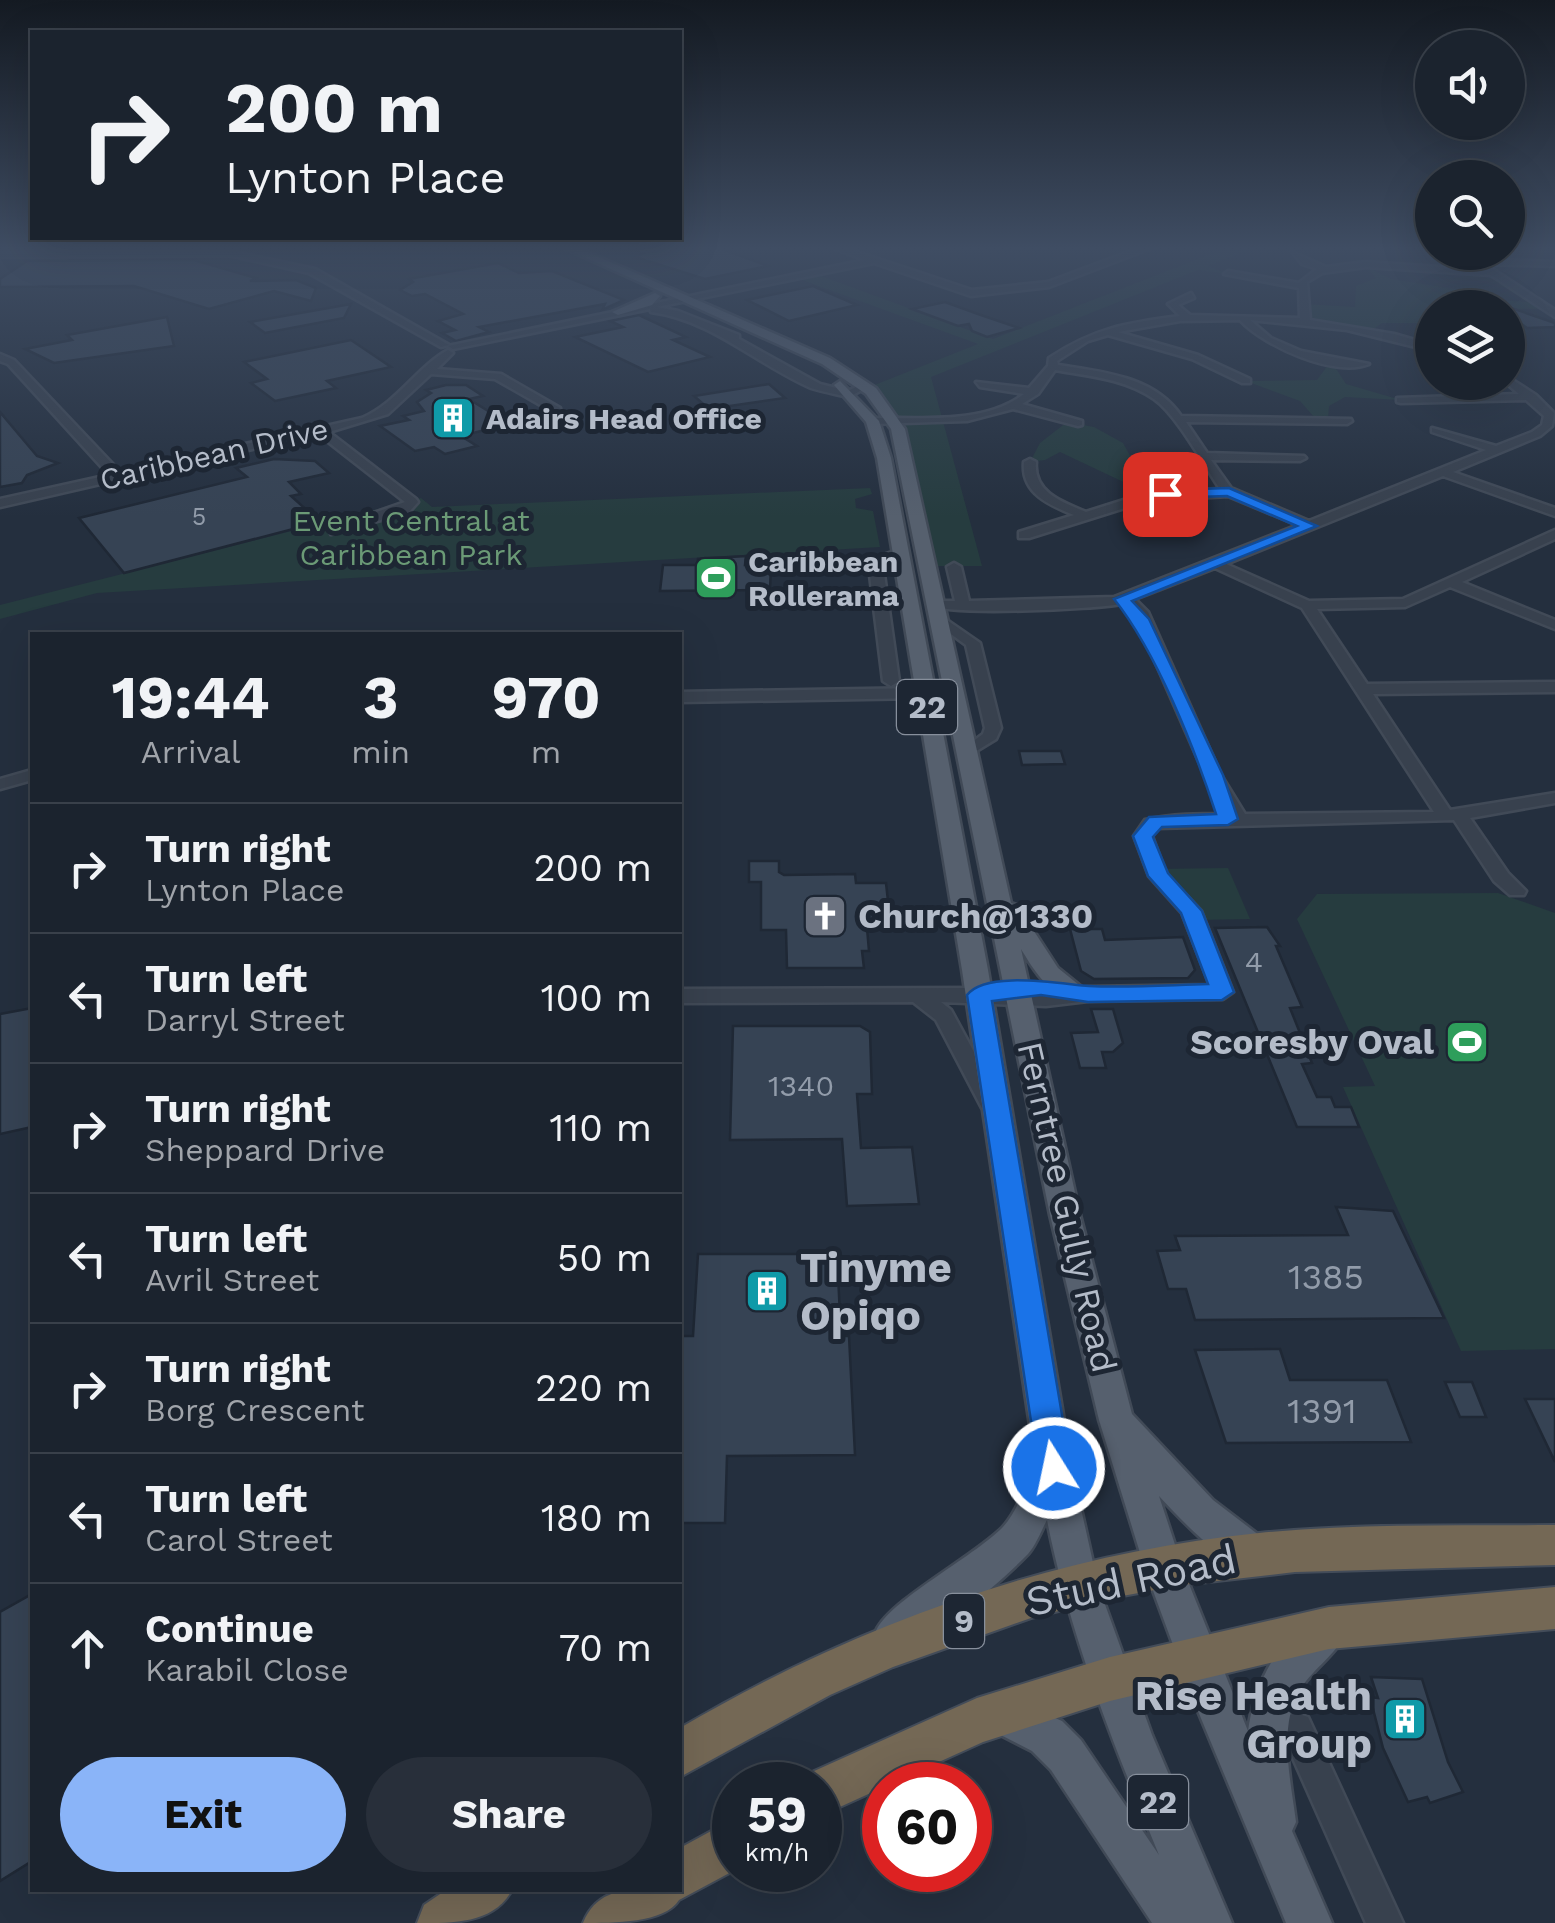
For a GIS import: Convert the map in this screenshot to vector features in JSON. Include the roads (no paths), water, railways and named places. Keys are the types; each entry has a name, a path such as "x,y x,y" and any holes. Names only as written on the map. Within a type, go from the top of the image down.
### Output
{"highway":[{"name":"Stud Road","path":"682,1753 738,1718 851,1663 1039,1594 1255,1555 1555,1545"},
{"path":"842,1782 924,1742 998,1713 1110,1679 1329,1628 1555,1608"},
{"path":"682,1875 712,1856"},
{"path":"442,1923 483,1892"},
{"path":"608,1923 656,1892"}],"main road":[{"name":"Ferntree Gully Road","path":"750,338 812,367 849,394 872,420 881,445 979,995 1054,1468 1079,1585 1110,1679 1209,1923"},
{"name":"Ferntree Gully Road","path":"772,338 808,351 864,386 894,420 906,453 1075,1259 1116,1420 1198,1659 1309,1923"},
{"path":"996,883 1026,941 1049,974 1079,992"},
{"path":"1116,1420 1184,1501 1220,1533 1255,1555"},
{"path":"851,1663 1007,1548 1029,1522 1054,1468"},
{"path":"1276,1848 1267,1741 1272,1702 1284,1677 1329,1628"},
{"path":"998,1713 1047,1736 1066,1755 1178,1923"}],"street":[{"path":"424,338 444,349 504,338"},
{"path":"444,349 497,338"},
{"path":"731,338 812,384 849,394 864,386"},
{"path":"738,338 765,345"},
{"path":"1053,367 1051,361 1064,349 1091,338"},
{"path":"1130,338 1195,357 1246,381"},
{"path":"1263,338 1326,360 1364,364"},
{"name":"Caribbean Drive","path":"0,503 378,415 444,349"},
{"path":"0,357 11,362 117,476"},
{"path":"872,420 964,417 1012,405 1034,392 1045,372 1053,367 1104,375 1141,386 1167,403 1229,492"},
{"path":"423,374 502,378 556,410 556,420 551,424"},
{"path":"980,384 1034,392"},
{"path":"939,612 963,605 1125,601 1497,450 1548,418 1525,393"},
{"path":"1401,400 1534,400"},
{"path":"1012,405 1078,423"},
{"path":"1178,418 1347,421"},
{"path":"320,430 412,502 405,509 336,530"},
{"path":"1436,430 1497,450"},
{"path":"1202,456 1300,458"},
{"path":"1030,462 1028,471 1036,490 1086,516"},
{"path":"1444,472 1555,512"},
{"path":"1024,534 1152,496 1229,492 1310,526"},
{"path":"1218,563 1307,605 1403,604 1555,534"},
{"path":"891,681 876,568 900,553"},
{"path":"954,567 963,605"},
{"path":"1452,583 1555,625"},
{"path":"1125,601 1141,619 1234,819"},
{"path":"1307,605 1424,778 1501,877 1517,891"},
{"path":"939,612 973,643 993,728 990,736 968,752"},
{"path":"888,662 924,693"},
{"path":"1364,689 1555,687"},
{"path":"682,697 924,693 956,696"},
{"path":"0,784 30,776"},
{"path":"682,996 1222,992 1191,911 1156,870 1143,836 1151,824 1168,820 1453,816 1518,800 1555,798"},
{"path":"914,995 934,1004 944,1015 998,1118"},
{"path":"1296,1728 1385,1923"}],"place":[{"name":"Adairs Head Office","path":"453,418"},
{"name":"Caribbean Rollerama","path":"716,578"},
{"name":"Church@1330","path":"825,916"},
{"name":"Scoresby Oval","path":"1467,1042"},
{"name":"Tinyme Opiqo","path":"767,1291"},
{"name":"Rise Health Group","path":"1405,1719"}],"park label":[{"name":"Event Central at Caribbean Park","path":"411,537"}]}
